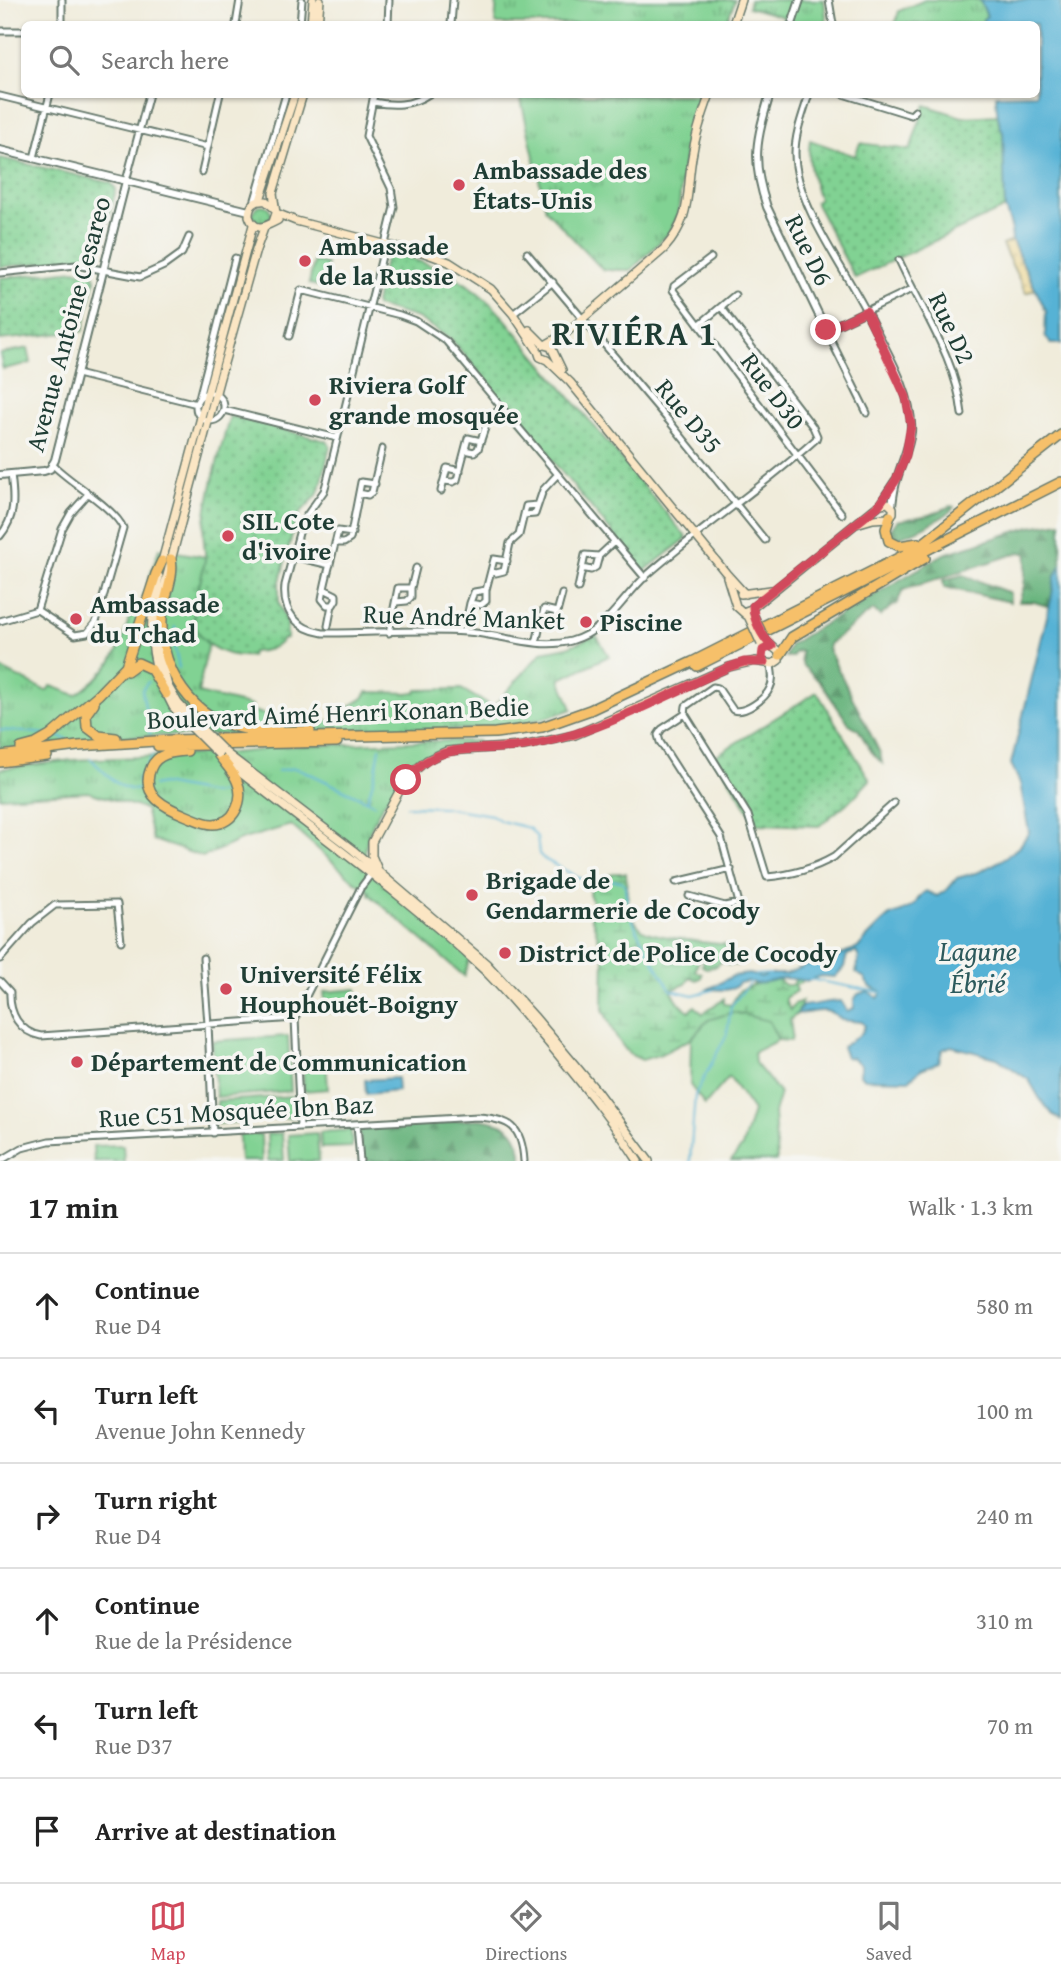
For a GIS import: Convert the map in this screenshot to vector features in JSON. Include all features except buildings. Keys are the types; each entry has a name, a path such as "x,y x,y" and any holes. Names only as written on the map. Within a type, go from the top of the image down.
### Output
{"highway":[{"name":"Boulevard Aimé Henri Konan Bedie","path":"0,762 78,749 170,740 522,730 569,719 692,662 924,544 1061,435"},
{"name":"Boulevard Aimé Henri Konan Bedie","path":"0,754 65,748 93,751 167,746 495,738 543,732 571,724 695,667 1061,482"},
{"path":"886,517 887,538 899,547 912,545 942,531"},
{"path":"780,655 792,637 967,531"},
{"path":"0,754 30,746 53,733 98,695 126,666 156,573 167,560 173,568 162,614 165,653 175,680 185,694 206,713 223,723 256,731 379,730 437,733"},
{"path":"166,694 151,669 142,664 134,664 89,709 86,718 90,730 99,736 170,740"},
{"path":"222,754 237,781 240,796 237,809 222,823 209,824 165,807 155,799 149,786 149,771 153,763 168,753 260,747 269,744"}],"main road":[{"path":"312,21 313,0"},
{"path":"318,21 320,0"},
{"path":"734,21 741,0"},
{"path":"213,394 253,225 249,211 257,202 294,98"},
{"path":"273,222 273,192 302,98"},
{"path":"566,333 551,355 540,358 543,347 583,319 664,249 674,237 688,204 694,142 709,98"},
{"path":"257,202 266,201 275,211 296,221 422,252 449,262 491,289 543,347 550,347 551,355 570,382 726,573 752,597 750,612 766,645 778,650 780,655 778,662 744,662 729,667 575,735 523,746 447,751 427,760 402,786 372,842 375,873 503,989 600,1106 638,1161"},
{"path":"296,221 281,220 264,228 256,250 213,394 150,627 155,665 166,694 192,728 467,946 505,983 601,1098 649,1161"},
{"path":"253,225 264,228"},
{"path":"750,612 772,590 879,505 888,503 892,506 893,513 886,517 856,524"},
{"path":"879,505 877,512 886,517"},
{"path":"167,560 157,613 159,653 163,671 172,694 222,754"},
{"path":"726,573 738,609 750,612"},
{"path":"736,604 739,596 772,590"},
{"path":"766,645 762,658 767,663"}],"street":[{"path":"62,0 62,21"},
{"path":"236,21 240,0"},
{"path":"300,21 302,0"},
{"path":"388,21 389,0"},
{"path":"451,21 453,0"},
{"path":"793,21 800,0"},
{"path":"829,0 832,21"},
{"path":"0,31 21,31"},
{"path":"0,96 208,147"},
{"path":"34,158 49,98"},
{"path":"126,181 148,98"},
{"path":"202,172 219,98"},
{"path":"257,202 285,98"},
{"name":"Rue André Manket","path":"374,98 366,136 395,202 324,491 305,515 292,556 284,595 288,610 298,624 323,633 464,632 499,635 536,643 571,641 591,632 613,615 645,578 697,536"},
{"path":"373,102 397,105 408,104 421,98"},
{"name":"Rue D6","path":"769,98 756,150 760,186 767,207 867,413"},
{"path":"808,98 795,151 800,186 829,246 866,311 909,407 911,434 906,466 879,505"},
{"path":"856,98 911,115 915,111"},
{"path":"868,102 869,98"},
{"path":"0,150 249,211"},
{"name":"Avenue Antoine Cesareo","path":"0,475 44,471 50,469 55,460 126,181"},
{"path":"0,273 69,266 134,277 153,272 182,253 189,237"},
{"name":"Rue D35","path":"527,253 765,540"},
{"path":"77,374 198,401 213,394 223,401 224,410 221,416 206,420 197,412 198,401 235,258"},
{"name":"Rue D30","path":"711,258 673,288 842,514"},
{"name":"Rue D2","path":"899,260 948,360 959,390 962,414"},
{"path":"515,316 553,282"},
{"path":"826,330 912,289"},
{"path":"289,335 302,290 416,321 446,341 645,578"},
{"path":"699,325 734,295"},
{"path":"720,307 816,431 816,439 797,455"},
{"path":"465,450 476,451 486,422 501,407"},
{"path":"224,410 337,438"},
{"path":"444,481 456,482 468,438 481,440"},
{"path":"359,494 370,494 375,484 382,449"},
{"name":"Rue D30","path":"697,536 797,455"},
{"path":"0,621 37,610 75,635 87,633 96,622 123,532 121,523 88,494 63,477 51,464"},
{"path":"441,491 447,468 460,471"},
{"path":"0,536 13,512 10,474"},
{"path":"524,515 535,514 543,490 557,475"},
{"path":"892,506 896,480"},
{"path":"335,543 348,541 352,533 362,481 375,484"},
{"path":"37,610 62,529 71,513 88,494"},
{"path":"491,571 502,572 508,561 510,543 519,534 527,505 538,505"},
{"path":"332,605 327,606 323,602 324,589 338,530 352,533"},
{"path":"582,568 591,570 596,567 599,556 614,542"},
{"path":"578,588 585,555 599,556"},
{"path":"292,556 330,565"},
{"path":"470,603 484,604 494,558 508,561"},
{"path":"396,602 409,600 411,597 416,568"},
{"path":"389,633 399,587 411,588"},
{"path":"324,589 335,595 336,600 332,605 328,626"},
{"path":"464,632 475,591 486,590"},
{"path":"541,621 553,622 562,594"},
{"path":"536,643 545,608 557,612"},
{"path":"767,663 773,679 769,691 744,710 733,710 716,686 686,706 685,714 748,815 767,877 800,871 825,862 894,803"},
{"path":"685,714 662,729 658,735 660,742 719,832 739,900 737,904 725,906 689,896"},
{"path":"676,882 731,869"},
{"path":"300,1127 295,1018 361,887 375,873"},
{"path":"0,959 32,923 55,905 117,904 121,941"},
{"path":"203,958 213,1133"},
{"path":"0,981 8,988 12,1011 20,1024 28,1032 41,1036 295,1018"},
{"path":"0,1003 10,1002"},
{"name":"Rue C51 Mosquée Ibn Baz","path":"1,1161 22,1147 49,1141 478,1116 503,1120 510,1124 521,1139 524,1161"},
{"path":"357,1124 360,1161"}],"green space":[{"path":"497,0 735,0 727,21 495,21"},
{"path":"750,0 824,0 827,21 783,21 784,17 748,7"},
{"path":"925,0 980,0 987,17 983,21 896,21 899,11"},
{"path":"521,98 701,98 685,150 678,215 670,232 631,270 603,270 546,210"},
{"path":"925,105 962,117 998,115 1003,133 1005,208 855,278 815,202 819,199 811,170 810,140 855,156 860,143 910,150"},
{"path":"0,158 111,183 116,189 95,263 69,260 0,267"},
{"path":"262,205 268,208 271,214 268,220 262,223 256,220 253,214 256,208"},
{"path":"387,252 438,268 466,284 493,306 687,538 644,571 452,340 418,318 376,306"},
{"path":"314,261 327,264 322,287 309,284"},
{"path":"76,270 94,274 95,280 83,331 0,340 0,278"},
{"path":"28,348 31,363 3,369 0,354"},
{"path":"230,416 327,441 330,446 317,495 300,513 294,527 279,585 279,604 287,621 287,639 269,649 252,652 251,656 231,654 212,647 199,633 194,613 205,559 206,513"},
{"path":"954,507 950,512 935,522 892,539 889,532 897,521 929,515"},
{"path":"1061,522 1061,566 1055,576 1050,607 1034,602 1019,602 1024,586 1027,554 1021,552 903,590 897,603 880,616 874,610 870,612 829,644 828,649 880,753 882,763 872,753 858,729 849,724 820,682 803,666 801,651 795,652 792,657 785,657 790,645 944,554 1030,527"},
{"path":"159,549 206,557 194,614 197,629 208,645 198,693 252,706 251,710 272,717 344,722 344,710 363,698 367,692 416,693 417,690 461,689 493,707 542,652 568,647 596,635 609,656 560,679 572,709 513,725 476,729 107,737 0,754 0,668 46,691 51,686 76,695 87,687 105,670 118,651 130,614 138,613"},
{"path":"963,575 1010,593 1010,602 944,587 943,580"},
{"path":"817,692 870,780 819,826 757,824 715,756"},
{"path":"478,741 478,746 441,750 411,770 377,815 366,847 366,861 470,957 464,976 291,825 240,840 203,857 153,840 145,809 88,792 0,797 0,769 73,760 232,753 262,750 267,747"},
{"path":"614,873 626,873 629,908 643,930 669,937 724,944 738,965 728,965 722,961 714,967 706,968 702,966 704,959 700,957 695,971 702,974 701,978 696,980 690,977 686,984 671,990 679,1003 689,1011 695,1006 703,1014 724,999 724,1004 731,1005 740,990 767,980 778,979 785,985 792,985 796,979 802,979 801,983 795,985 797,991 786,997 790,1010 794,1004 802,1001 797,1014 790,1020 791,1041 778,1040 768,1021 708,1020 691,1039 661,1054 642,1060 629,1054 616,1037 603,1009 604,955 590,913 596,909 589,894 593,883"},
{"path":"357,989 358,1010 326,1012 324,992"},
{"path":"733,1012 769,1021 778,1040 754,1052 755,1063 780,1093 774,1113 777,1161 731,1161 742,1147 753,1111 729,1077 705,1105 690,1085 691,1039 708,1020"},
{"path":"288,1036 291,1091 216,1097 212,1041"},
{"path":"326,1057 328,1089 304,1091 302,1059"},
{"path":"293,1096 294,1117 216,1124 217,1101"},
{"path":"479,1119 498,1123 511,1130 518,1141 522,1161 362,1161 359,1127"},
{"path":"351,1130 352,1147 321,1148 320,1132"},
{"path":"282,1133 284,1160 268,1161 267,1134"},
{"path":"317,1133 319,1161 290,1161 288,1135"},
{"path":"261,1134 262,1161 240,1161 239,1135"},
{"path":"123,1145 124,1161 94,1161 93,1146"}],"sand":[{"path":"1012,241 1035,289 1026,293 1002,245"}],"water":[{"path":"980,0 1061,0 1061,344 1051,344 1045,336 1046,311 1012,241 1011,226 1005,208 1003,133 996,105 996,98 1040,98 1040,21 983,21 987,16"},
{"name":"Lagune Ébrié","path":"1061,566 1061,1120 1053,1115 1040,1099 1029,1080 997,1058 951,1046 942,1050 939,1062 921,1069 909,1080 865,1079 860,1075 861,1065 853,1058 846,1057 842,1047 861,1034 865,1026 862,1022 841,1020 827,1011 797,1014 802,1006 836,1001 841,1001 847,1011 854,1008 854,1000 858,994 868,991 878,998 882,992 871,987 865,978 856,973 859,958 856,952 847,955 844,967 835,977 820,976 808,981 785,978 757,984 749,981 725,990 708,989 733,976 786,974 805,966 830,962 858,948 890,916 913,906 926,891 937,896 948,889 957,878 979,872 1002,860 1020,846 1029,832 1020,783 1011,764 1055,576"},
{"path":"397,1078 398,1091 366,1094 365,1080"}],"waterway":[{"path":"175,627 174,645 179,668"},
{"path":"148,682 142,690 150,734"},
{"path":"0,730 48,734"},
{"path":"57,736 68,740"},
{"path":"367,801 380,748"},
{"path":"141,790 138,779 153,755"},
{"path":"90,758 123,787 138,790 147,787"},
{"path":"278,771 294,768 302,770 374,804"},
{"path":"153,786 162,784 213,794 232,790"},
{"path":"407,806 443,807 492,815 501,821 529,828 537,837 539,854 544,859 581,879 621,881 625,885 635,926 671,990 693,995 713,990"},
{"path":"755,975 770,974"},
{"path":"809,979 883,993"},
{"path":"690,1161 695,1095 727,1034 731,1006 751,981"}],"place":[{"name":"Ambassade des États-Unis","path":"459,185"},
{"name":"Ambassade de la Russie","path":"305,261"},
{"name":"Riviera Golf grande mosquée","path":"315,400"},
{"name":"SIL Cote d'ivoire","path":"228,536"},
{"name":"Ambassade du Tchad","path":"76,619"},
{"name":"Piscine","path":"586,622"},
{"name":"Brigade de Gendarmerie de Cocody","path":"472,895"},
{"name":"District de Police de Cocody","path":"505,953"},
{"name":"Université Félix Houphouët-Boigny","path":"226,989"},
{"name":"Département de Communication","path":"77,1062"}],"district":[{"name":"RIVIÉRA 1","path":"635,333"}],"route":[{"path":"406,780 427,760 447,751 509,748 575,735 729,667 744,662 764,662 761,655 763,650 772,646 766,641 754,616 753,606 880,504 896,480 909,445 911,425 906,397 866,311 826,330"}]}
